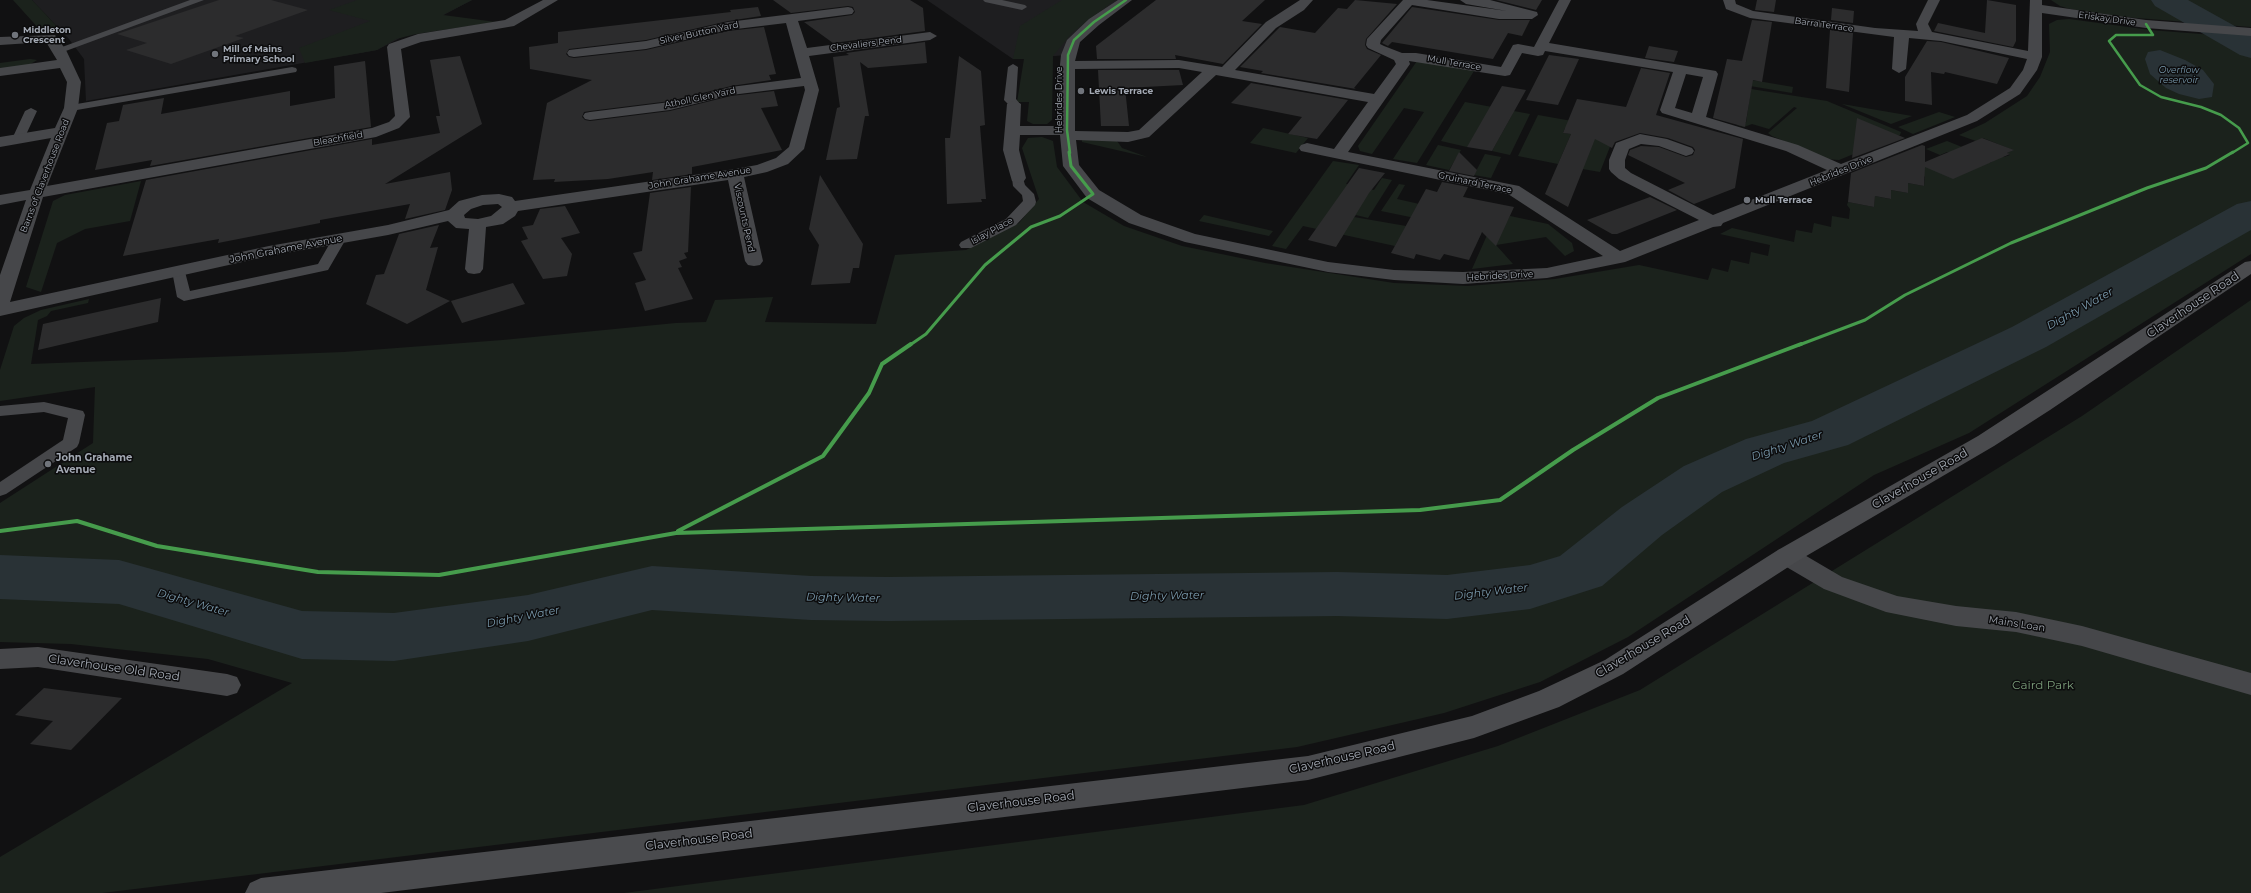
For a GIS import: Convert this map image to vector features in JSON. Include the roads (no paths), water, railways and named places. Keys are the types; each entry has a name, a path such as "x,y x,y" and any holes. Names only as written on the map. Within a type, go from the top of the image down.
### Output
{"street":[{"name":"Bleachfield","path":"36,194 382,130 394,125 403,117 394,47 418,38 509,23 552,0"},
{"name":"Hebrides Drive","path":"1126,0 1094,22 1074,40 1068,55 1067,132 1071,166 1093,194 1135,219 1191,238 1328,267 1394,275 1463,278 1547,273 1620,258 1715,222 1972,118 2015,91 2030,70 2035,57 2036,4"},
{"path":"1014,131 1067,132 1128,137 1144,134 1271,25 1300,7 1307,0"},
{"path":"1338,154 1404,64 1400,57 1379,49 1373,45 1374,39 1410,0 1499,15 1532,15"},
{"path":"1466,0 1504,6 1532,15 1556,19"},
{"path":"1541,46 1565,0"},
{"name":"Barra Terrace","path":"1729,0 1730,6 1750,14 1898,34 1926,35 2035,57"},
{"path":"1926,35 1922,24 1934,0"},
{"name":"Eriskay Drive","path":"2036,4 2102,19 2251,32"},
{"name":"Silver Button Yard","path":"574,53 646,45 728,26 848,12"},
{"name":"John Grahame Avenue","path":"0,310 179,271 388,230 455,214 465,205 482,200 506,201 511,208 761,169 782,160 796,149 812,90 791,18"},
{"path":"1898,34 1902,38 1898,69"},
{"name":"Chevaliers Pend","path":"801,53 930,36"},
{"name":"Barns of Claverhouse Road","path":"0,41 50,38 62,56 74,82 71,108 36,194 3,284 0,303"},
{"name":"Mull Terrace","path":"1400,57 1416,57 1505,72 1518,48 1538,52 1541,46 1710,74 1698,119"},
{"path":"36,52 62,56"},
{"path":"0,72 62,56"},
{"path":"1067,65 1180,64 1378,99"},
{"path":"1681,69 1667,110 1792,148 1842,171"},
{"name":"Atholl Glen Yard","path":"590,116 670,106 731,91 810,80"},
{"name":"Islay Place","path":"1014,104 1012,150 1018,178"},
{"path":"0,142 61,132"},
{"path":"1686,151 1662,142 1640,139 1622,146 1617,160 1617,169 1625,176 1715,222"},
{"name":"Gruinard Terrace","path":"1307,148 1513,190 1620,258"},
{"name":"Viscounts Pend","path":"735,174 754,261"},
{"path":"0,200 36,194"},
{"path":"455,214 457,221 462,224 478,224 497,220 509,212 511,208"},
{"path":"474,268 478,224"},
{"name":"Claverhouse Road","path":"261,893 1308,768 1474,727 1548,699 1614,667 1787,556 1986,441 2043,405 2251,266"},
{"name":"Mains Loan","path":"1787,556 1833,583 1895,605 1956,616 2016,622 2082,636 2151,654 2251,684"},
{"name":"Claverhouse Old Road","path":"0,659 38,657 227,685"}],"lane":[{"path":"62,56 200,0"},
{"path":"988,0 1022,7"},
{"name":"Islay Place","path":"1013,67 1010,100 1014,104"},
{"path":"71,108 292,70"},
{"path":"18,139 31,111"},
{"name":"Islay Place","path":"966,245 1011,222 1030,202 1028,194 1019,186 1018,178"},
{"path":"179,271 184,297 324,267 339,239"},
{"path":"0,411 44,407 77,416 71,443 0,490"}],"water":[{"name":"Overflow reservoir","path":"2160,50 2185,60 2203,70 2214,84 2212,97 2199,99 2179,94 2166,88 2150,74 2145,59 2148,52"}],"waterway":[{"name":"Dighty Water","path":"2166,0 2251,48"},
{"name":"Dighty Water","path":"0,577 30,577 119,582 302,635 394,637 528,618 652,588 811,598 888,599 1337,594 1447,597 1530,587 1581,571 1642,521 1703,479 1765,451 1830,433 2029,337 2251,213"}],"place":[{"name":"Middleton Crescent","path":"15,35"},
{"name":"Mill of Mains Primary School","path":"215,54"},
{"name":"Lewis Terrace","path":"1081,91"},
{"name":"Mull Terrace","path":"1747,200"},
{"name":"John Grahame Avenue","path":"48,464"}],"park label":[{"name":"Caird Park","path":"2043,685"}]}
